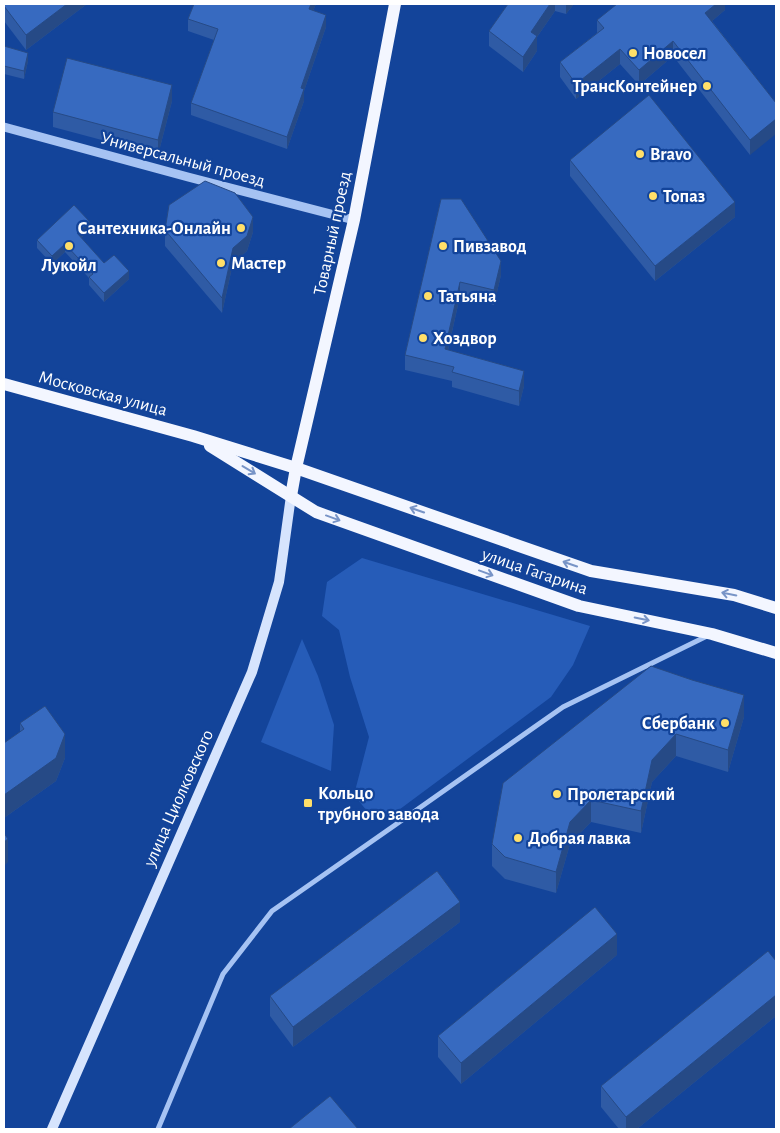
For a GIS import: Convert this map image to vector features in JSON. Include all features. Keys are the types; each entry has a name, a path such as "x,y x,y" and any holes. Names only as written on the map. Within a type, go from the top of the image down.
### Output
{"main road":[{"name":"Товарный проезд","path":"296,468 354,220 396,4"},
{"name":"Московская улица","path":"4,384 193,436 296,468"},
{"name":"Московская улица","path":"193,436 290,496"},
{"name":"улица Циолковского","path":"52,1129 252,672 279,582 290,496 296,468"},
{"name":"улица Гагарина","path":"296,468 591,571 734,595 776,608"},
{"name":"улица Гагарина","path":"290,496 316,512 578,606 712,634 776,653"}],"street":[{"name":"Универсальный проезд","path":"4,127 188,178 354,220"},
{"path":"158,1129 224,974 272,911 563,707 712,634"}],"shaded area":[{"path":"362,558 590,626 573,665 551,697 388,818 371,816 354,795 369,737 350,677 339,630 322,616 327,582"},
{"path":"302,639 318,676 334,725 331,771 261,742"}],"building":[{"path":"4,4 67,4 26,35"},
{"path":"194,4 311,4 309,9 326,15 301,88 304,89 287,137 191,103 218,29 188,19"},
{"path":"508,4 550,4 531,32 537,36 523,57 489,31"},
{"path":"617,4 716,4 705,13 776,103 776,119 750,140 673,41 639,70 620,49 576,84 560,62 604,28 597,20"},
{"path":"4,46 28,53 24,71 4,66"},
{"path":"67,58 172,85 158,140 53,112"},
{"name":"Топаз","path":"649,95 735,202 655,266 570,160"},
{"path":"205,181 235,193 253,217 247,236 233,248 222,298 165,230 169,205"},
{"path":"441,199 461,199 501,261 494,290 460,282 445,349 524,371 519,391 452,372 454,367 405,355"},
{"path":"74,205 90,222 77,233 104,263 114,255 129,271 104,293 89,277 93,274 65,244 52,256 37,240"},
{"path":"651,666 744,695 728,750 676,734 652,760 641,811 591,800 570,822 556,872 505,857 492,844 503,783"},
{"path":"45,706 65,734 56,758 4,795 4,743 24,729 20,723"},
{"path":"4,833 8,839 4,842"},
{"path":"437,871 460,902 293,1027 270,996"},
{"path":"595,907 617,934 461,1063 438,1036"},
{"path":"768,951 776,961 776,995 626,1117 601,1086"},
{"path":"330,1096 358,1129 289,1129"}],"place":[{"name":"Новосел","path":"633,53"},
{"name":"ТрансКонтейнер","path":"707,86"},
{"name":"Bravo","path":"640,154"},
{"name":"Топаз","path":"653,196"},
{"name":"Сантехника-Онлайн","path":"241,228"},
{"name":"Лукойл","path":"69,246"},
{"name":"Пивзавод","path":"443,246"},
{"name":"Мастер","path":"221,263"},
{"name":"Татьяна","path":"428,296"},
{"name":"Хоздвор","path":"423,338"},
{"name":"Сбербанк","path":"725,723"},
{"name":"Пролетарский","path":"557,794"},
{"name":"Кольцо трубного завода","path":"308,803"},
{"name":"Добрая лавка","path":"518,838"}]}
